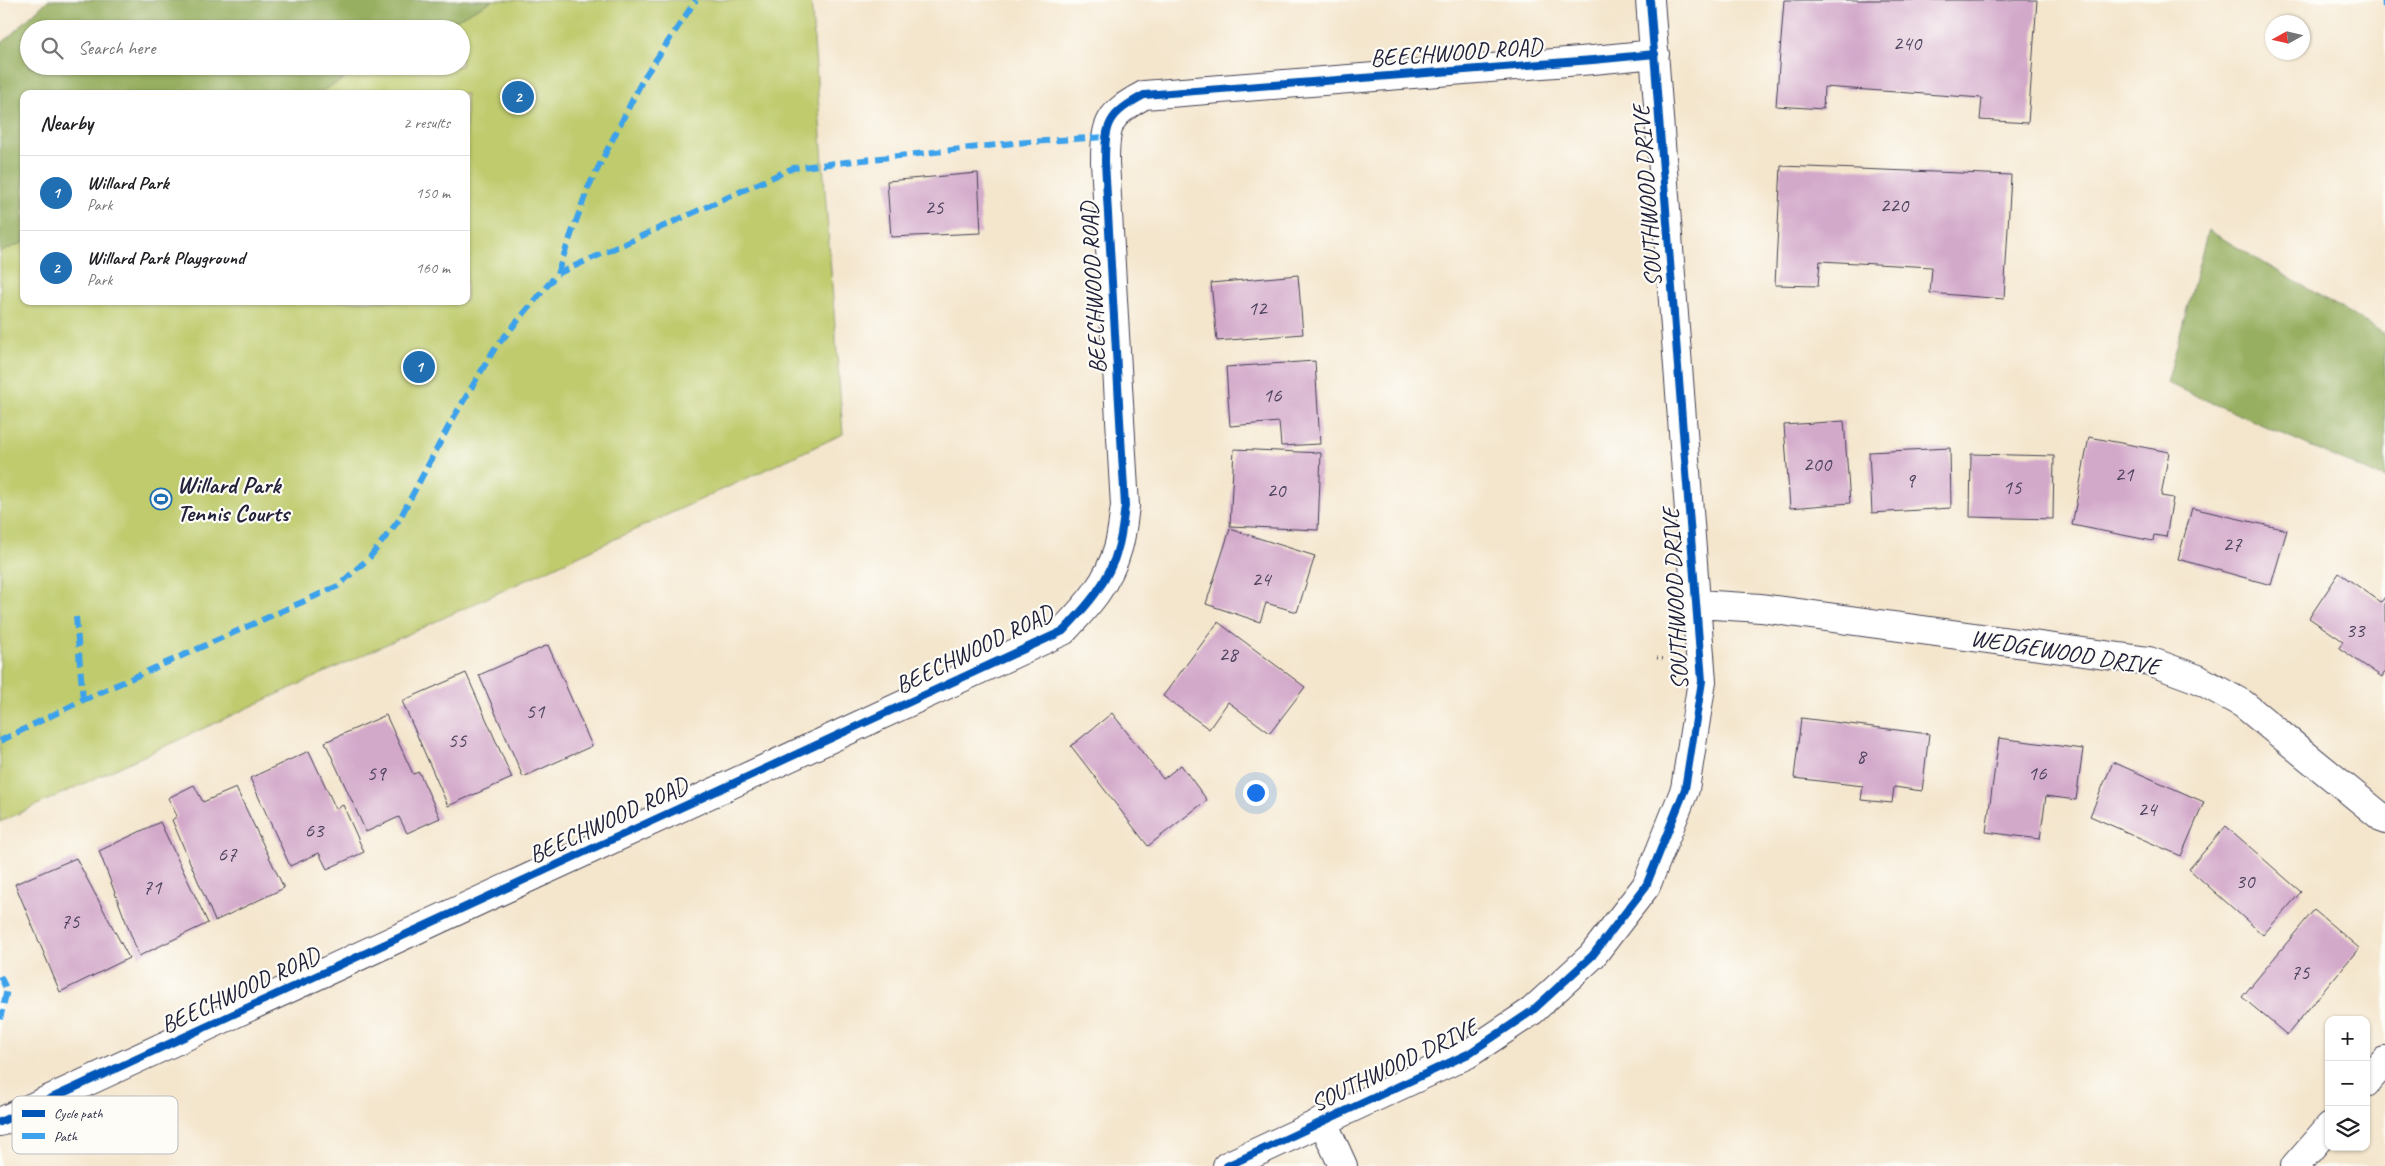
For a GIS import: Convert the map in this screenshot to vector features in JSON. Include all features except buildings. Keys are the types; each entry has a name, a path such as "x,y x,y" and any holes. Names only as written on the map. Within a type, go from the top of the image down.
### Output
{"street":[{"name":"SOUTHWOOD DRIVE","path":"1227,1166 1468,1054 1532,1010 1592,956 1646,886 1685,789 1702,681 1650,0"},
{"name":"BEECHWOOD ROAD","path":"56,1096 1063,631 1086,607 1103,583 1118,549 1125,506 1104,162 1105,137 1112,119 1122,107 1144,95 1655,54"},
{"name":"WEDGEWOOD DRIVE","path":"1697,604 1761,608 2148,661 2198,679 2244,704 2385,820"},
{"path":"2370,1078 2385,1061"},
{"name":"BEECHWOOD ROAD","path":"0,1122 12,1116"},
{"path":"1324,1122 1343,1166"},
{"path":"2295,1166 2325,1132"}],"green space":[{"path":"48,0 493,0 455,20 27,20"},
{"path":"493,0 811,0 843,434 0,822 0,252 20,244 20,305 470,305 470,90 323,90 351,75 470,75 470,20 455,20"},
{"path":"20,26 20,75 351,75 323,90 20,90 20,244 0,252 0,45"},
{"path":"2208,230 2385,334 2385,479 2167,383"}],"marked path":[{"path":"557,274 588,188 643,79 696,0"},
{"path":"2384,0 2385,7"},
{"path":"0,741 83,700 338,586 370,557 399,520 451,422 495,348 557,274 793,168 1014,143 1105,137"},
{"path":"76,617 83,700"},
{"path":"0,976 7,990 0,1019"}],"cycle path":[{"path":"1227,1166 1468,1054 1532,1011 1592,956 1646,886 1685,789 1702,681 1650,0"},
{"path":"56,1096 1063,631 1103,583 1118,548 1123,522 1125,506 1105,148 1111,121 1116,114 1132,102 1144,95 1655,54"},
{"path":"0,1122 12,1116"}],"place":[{"name":"Willard Park Playground","path":"518,97"},
{"name":"Willard Park","path":"419,367"},
{"name":"Willard Park Tennis Courts","path":"161,499"}]}
